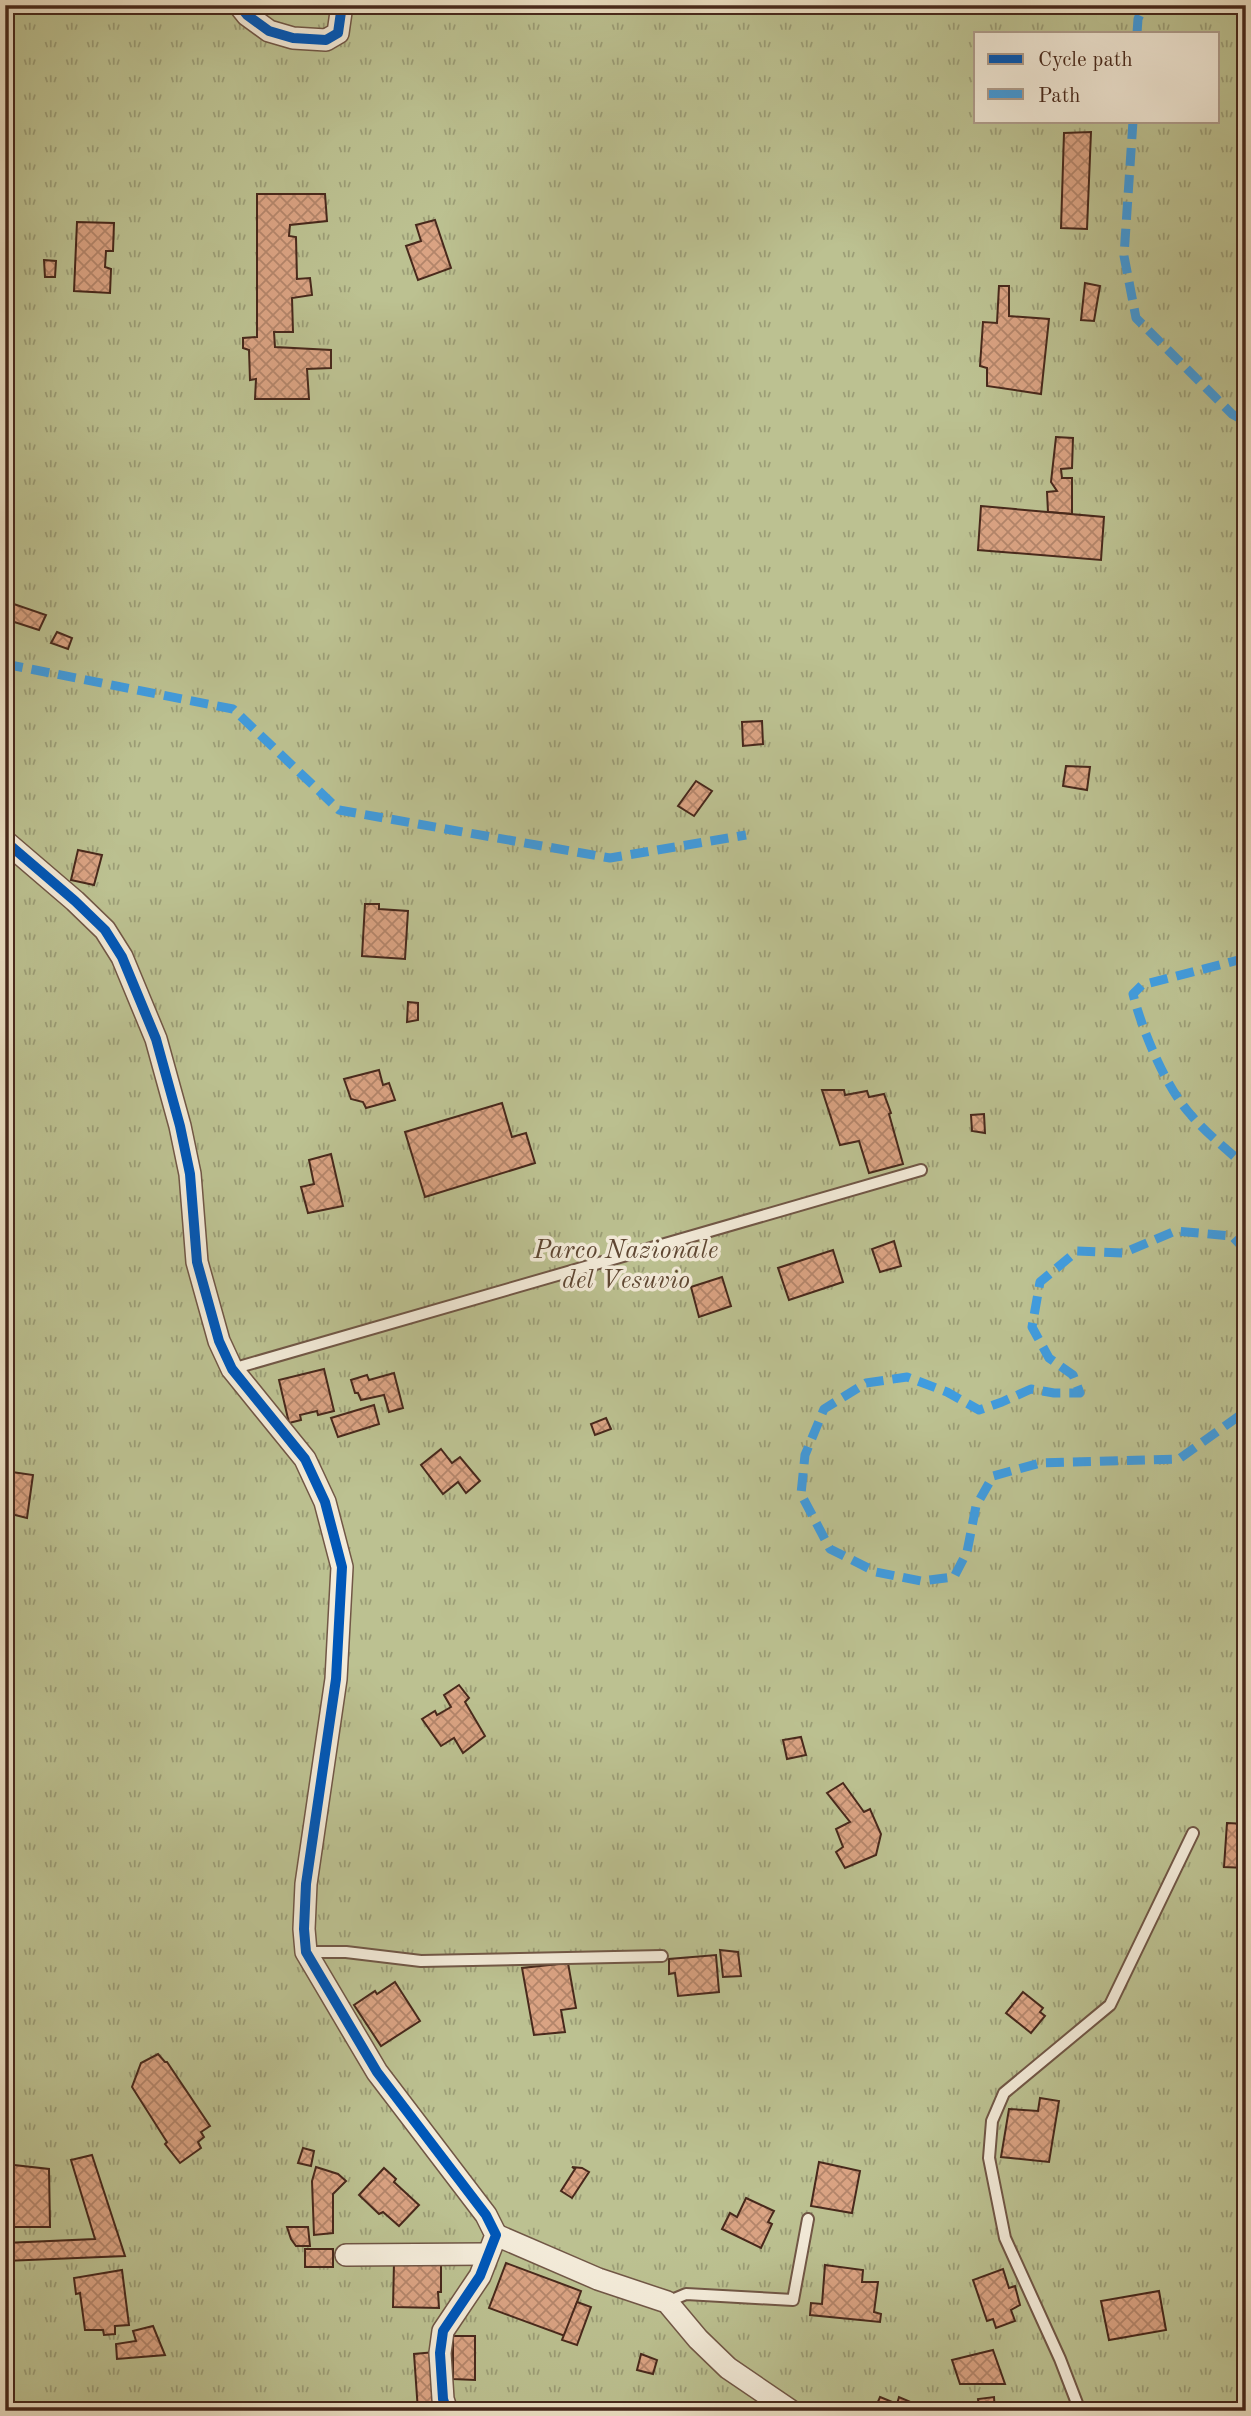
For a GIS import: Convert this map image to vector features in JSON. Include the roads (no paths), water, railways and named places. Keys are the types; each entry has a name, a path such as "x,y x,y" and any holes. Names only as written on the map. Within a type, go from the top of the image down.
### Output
{"street":[{"path":"239,5 269,32 293,38 326,40 338,33 342,5"},
{"path":"5,841 105,930 122,957 156,1039 177,1114 190,1174 197,1262 219,1340 232,1369 305,1459 325,1502 342,1567 336,1679 306,1884 306,1952 377,2072 486,2215 492,2244 480,2276 443,2331 440,2353 443,2399 447,2411"},
{"path":"346,2255 492,2244 667,2302 698,2339 728,2368 791,2411"}],"lane":[{"path":"232,1369 921,1170"},
{"path":"1080,2411 1060,2359 1005,2238 989,2158 992,2121 1004,2093 1110,2005 1193,1833"},
{"path":"306,1952 346,1952 421,1961 662,1956"},
{"path":"667,2302 686,2294 793,2300 808,2219"}],"park label":[{"name":"Parco Nazionale del Vesuvio","path":"626,1266"}]}
